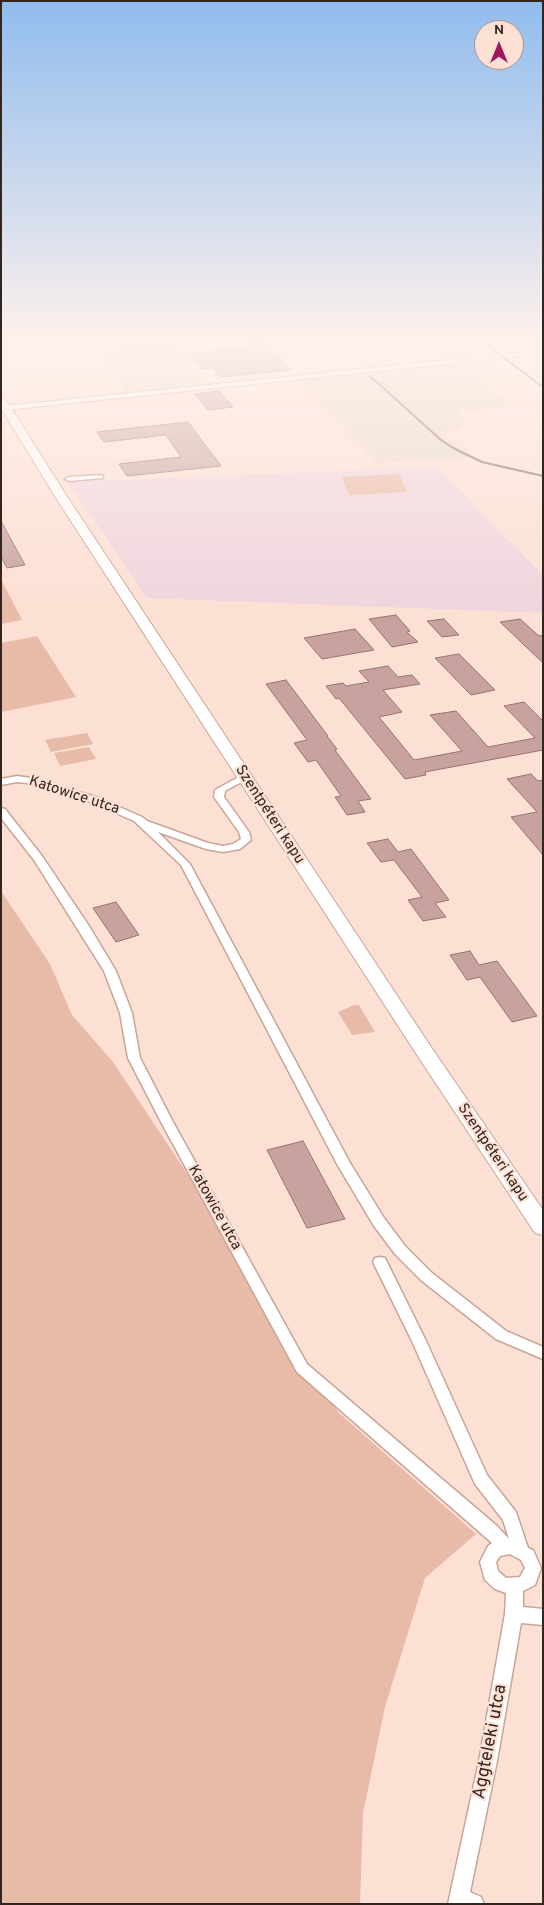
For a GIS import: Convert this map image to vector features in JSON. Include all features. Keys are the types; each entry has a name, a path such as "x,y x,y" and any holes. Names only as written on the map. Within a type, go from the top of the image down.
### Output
{"main road":[{"name":"Szentpéteri kapu","path":"20,430 426,1054 543,1226"}],"street":[{"path":"69,479 101,477"},
{"name":"Katowice utca","path":"143,823 223,849 236,847 246,840 244,832 219,797 220,790 225,786 244,777"},
{"name":"Katowice utca","path":"1,782 17,779 28,780 95,800 138,819 184,864 344,1164 379,1222 400,1250 427,1277 501,1335 543,1353"},
{"name":"Katowice utca","path":"1,811 43,866 110,971 126,1013 134,1058 302,1368 513,1549"},
{"path":"170,850 174,842 192,840"},
{"path":"380,1262 419,1340 481,1479 510,1517 513,1549"},
{"path":"499,1548 513,1549 527,1555 531,1561 532,1574 523,1584 508,1586 495,1580 488,1568 490,1556 494,1551 499,1548"},
{"name":"Aggteleki utca","path":"464,1902 514,1614 515,1585"},
{"path":"514,1614 543,1617"}],"shaded area":[{"path":"346,430 458,430 440,432 474,458 378,463"},
{"path":"437,467 543,575 543,613 147,598 68,482"},
{"path":"399,474 407,492 349,495 342,477"},
{"path":"1,579 22,620 1,624"},
{"path":"37,636 76,697 1,712 1,643"},
{"path":"87,733 93,744 51,752 45,740"},
{"path":"89,747 96,759 60,766 54,753"},
{"path":"1,891 50,964 72,1015 113,1062 230,1238 338,1412 476,1534 425,1578 385,1707 363,1813 360,1904 1,1904"},
{"path":"354,1005 359,1005 375,1032 352,1035 338,1012"}],"building":[{"path":"116,430 194,430 221,466 127,476 119,464 181,457 166,435 104,442 97,432"},
{"path":"1,521 25,565 7,568 1,557"},
{"path":"396,615 410,631 407,632 418,642 392,647 369,619"},
{"path":"444,619 459,635 442,637 427,621"},
{"path":"520,619 539,636 543,635 543,663 500,622"},
{"path":"355,629 374,650 322,659 304,638"},
{"path":"459,654 495,690 471,695 435,658"},
{"path":"388,666 398,677 412,675 420,684 383,690 402,712 379,717 414,760 462,751 430,715 456,711 488,747 535,738 504,706 524,702 543,721 543,750 425,772 426,775 405,779 339,698 336,699 326,686 343,683 346,686 369,682 359,671"},
{"path":"286,680 328,736 337,749 335,750 371,799 358,801 365,812 347,815 335,797 341,796 316,760 308,762 294,743 307,740 266,684"},
{"path":"531,774 538,781 543,780 543,855 511,817 537,812 507,779"},
{"path":"388,839 398,852 411,849 449,900 435,903 446,917 423,921 408,900 422,897 394,860 381,862 367,843"},
{"path":"116,902 139,935 116,942 93,908"},
{"path":"470,951 479,965 497,961 537,1016 512,1022 480,977 467,980 450,955"},
{"path":"303,1141 345,1219 307,1228 267,1150"}],"railway":[{"path":"430,430 453,448 482,462 543,476"}]}
